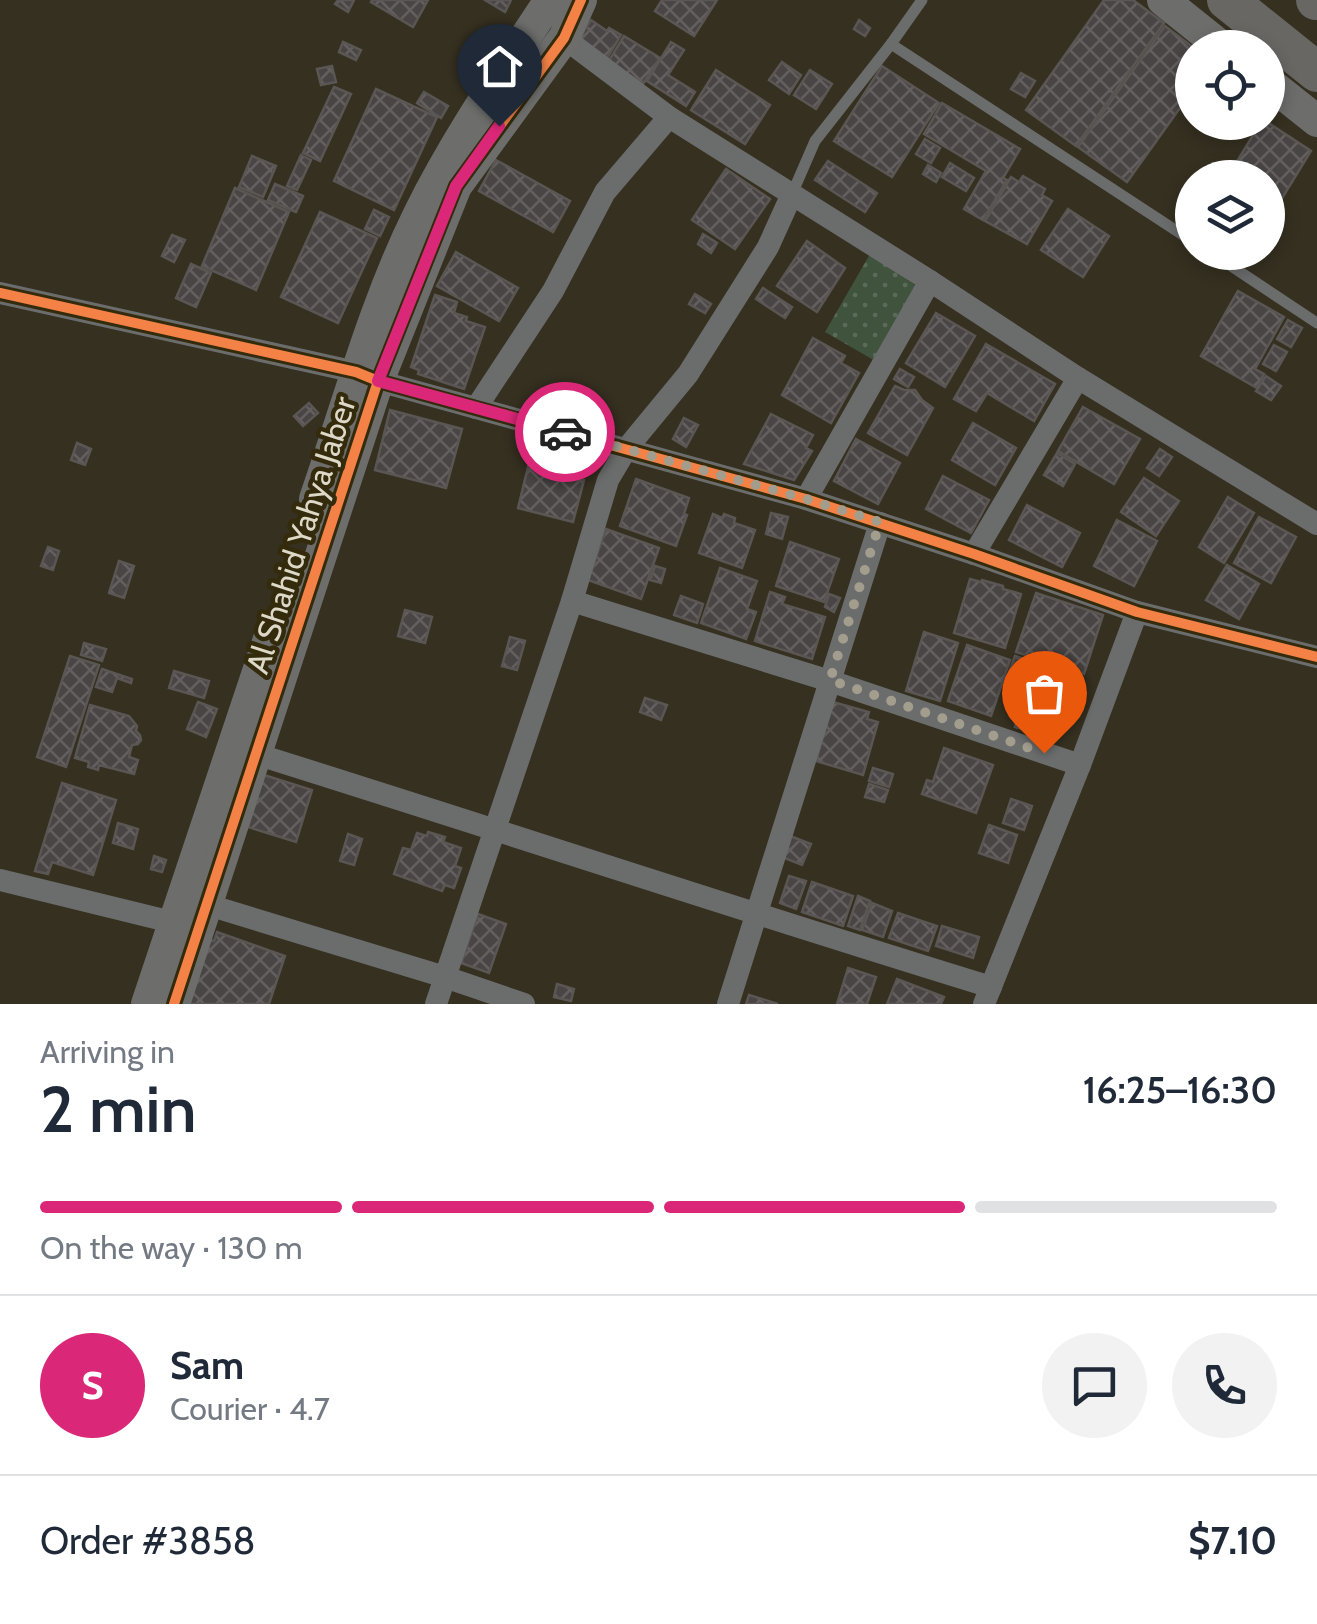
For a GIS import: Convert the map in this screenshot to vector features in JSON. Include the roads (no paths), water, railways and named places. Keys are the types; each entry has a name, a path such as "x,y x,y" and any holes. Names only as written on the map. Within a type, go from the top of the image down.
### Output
{"highway":[{"path":"1227,0 1312,61"}],"street":[{"name":"Al Shahid Yahya Jaber","path":"147,1004 192,918 256,754 313,576 389,280 456,144 550,0"},
{"path":"561,0 564,38 668,117 1078,378 1317,524"},
{"name":"Al Shahid Yahya Jaber","path":"174,1004 192,918 367,377 456,186 564,38 581,0"},
{"path":"1163,0 1201,30"},
{"path":"1285,96 1317,121"},
{"path":"476,408 553,291 605,192 668,117"},
{"path":"436,1004 572,600 608,480 627,448 688,374 768,247 792,194"},
{"path":"806,499 930,281"},
{"path":"0,293 367,377 627,448 880,522 1136,612 1317,657"},
{"path":"974,554 1078,378"},
{"path":"728,1004 880,522"},
{"path":"572,600 830,680 1080,765"},
{"path":"256,754 756,915 988,996 1136,612"},
{"path":"0,880 192,918 446,977 524,1004"}],"lane":[{"path":"792,194 814,141 922,0"},
{"path":"891,44 1175,230"},
{"path":"1237,270 1317,323"}]}
